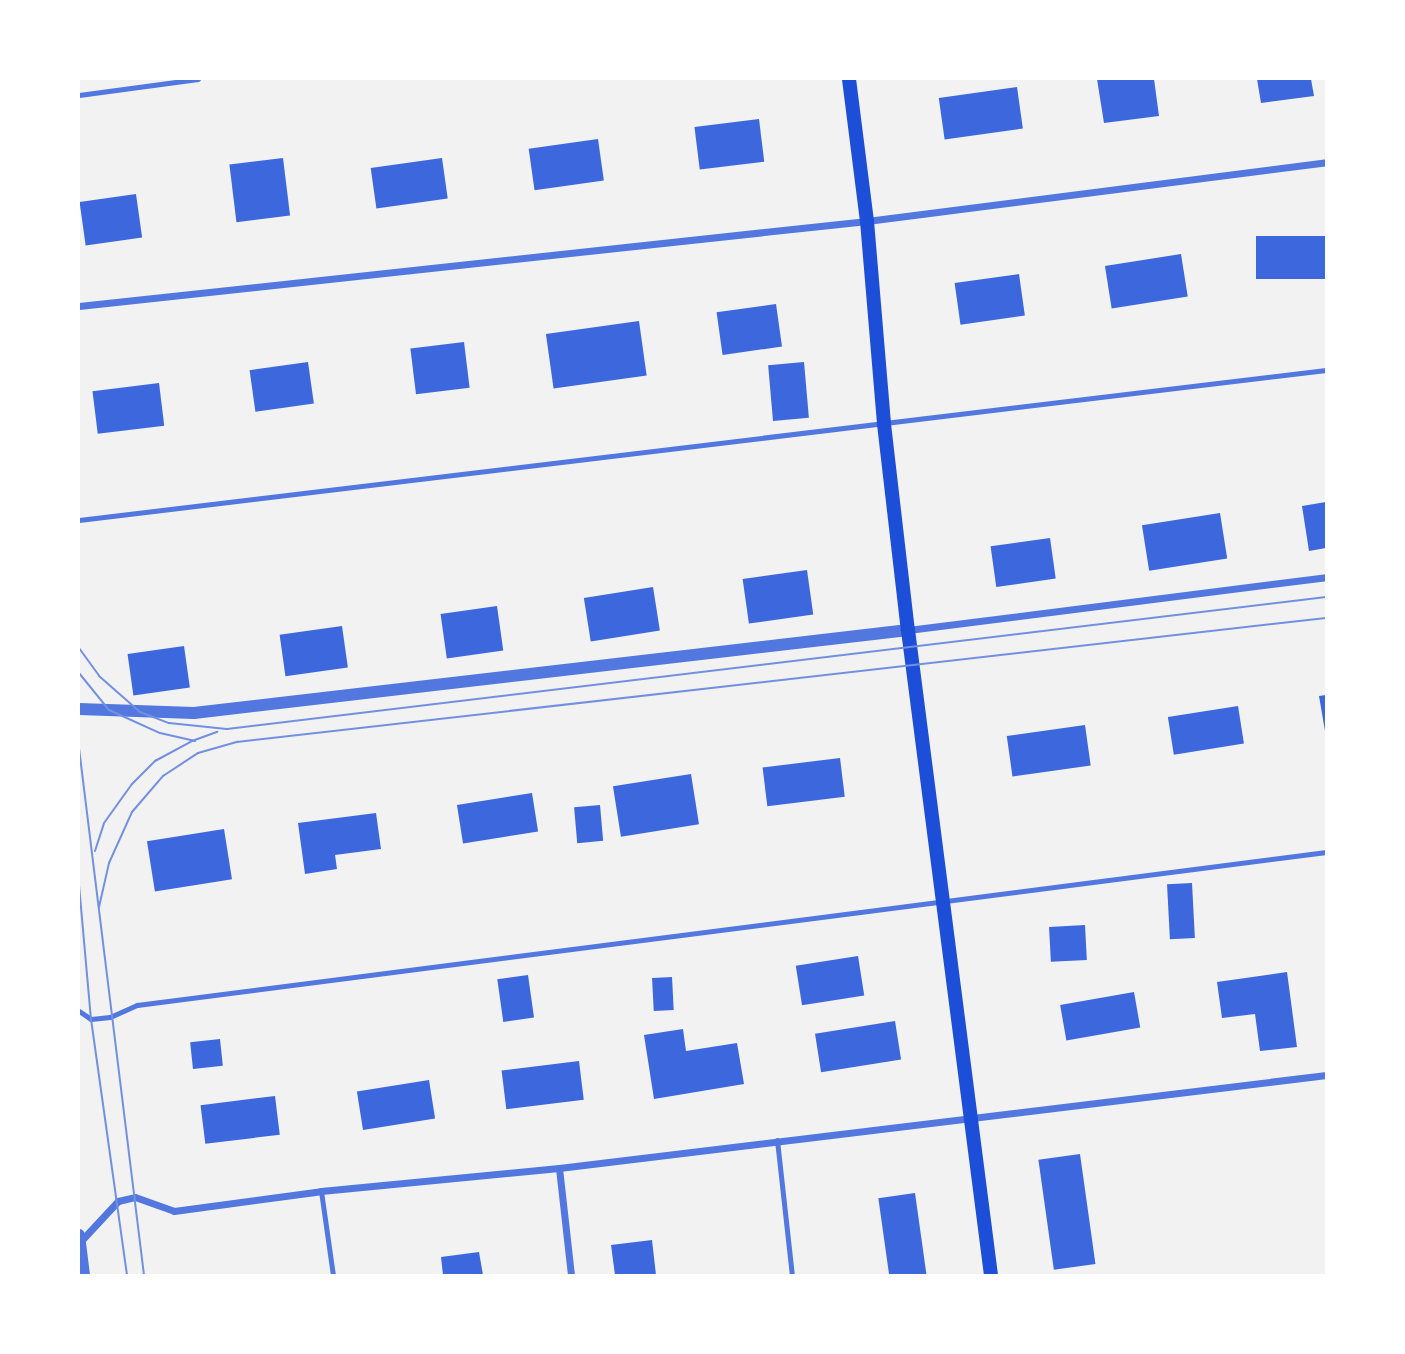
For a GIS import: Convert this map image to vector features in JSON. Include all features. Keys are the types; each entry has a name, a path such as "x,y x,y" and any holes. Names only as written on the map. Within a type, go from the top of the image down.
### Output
{"main road":[{"path":"849,79 867,221 884,424 908,630 991,1275"}],"street":[{"path":"79,306 867,221 1326,162"},
{"path":"79,709 194,713 908,630 1326,577"},
{"path":"79,1243 118,1201 135,1197 174,1211 321,1191 559,1168 1326,1075"},
{"path":"559,1168 571,1275"},
{"path":"79,1235 84,1275"}],"lane":[{"path":"79,95 198,79"},
{"path":"79,520 1326,370"},
{"path":"79,1011 91,1018 110,1017 137,1004 1326,852"},
{"path":"777,1140 792,1275"},
{"path":"321,1191 333,1275"}],"building":[{"path":"1097,79 1154,79 1159,116 1104,123"},
{"path":"1257,79 1311,79 1314,96 1261,103"},
{"path":"1017,87 1023,129 945,140 939,98"},
{"path":"759,119 764,162 700,170 694,127"},
{"path":"598,139 604,181 535,190 529,149"},
{"path":"283,158 290,216 236,222 229,165"},
{"path":"442,158 448,199 376,209 371,168"},
{"path":"136,194 142,238 86,246 80,202"},
{"path":"1256,236 1326,236 1326,279 1256,279"},
{"path":"1181,254 1188,296 1112,309 1105,266"},
{"path":"1019,274 1025,316 960,325 955,283"},
{"path":"776,304 782,347 723,355 717,312"},
{"path":"639,321 647,375 554,389 546,334"},
{"path":"464,342 470,388 416,394 410,349"},
{"path":"308,362 314,404 255,412 250,370"},
{"path":"804,362 809,418 773,421 768,365"},
{"path":"159,383 164,426 98,434 92,391"},
{"path":"1326,502 1326,548 1309,551 1302,506"},
{"path":"1220,513 1227,558 1149,571 1142,525"},
{"path":"1050,538 1056,579 996,587 991,546"},
{"path":"807,570 813,615 749,624 743,579"},
{"path":"653,587 660,630 591,641 584,598"},
{"path":"497,606 503,651 447,658 441,614"},
{"path":"342,626 348,668 285,676 280,635"},
{"path":"184,646 190,688 133,696 128,654"},
{"path":"1326,695 1326,731 1325,731 1319,696"},
{"path":"1238,706 1244,744 1174,755 1168,717"},
{"path":"1085,725 1091,766 1012,777 1007,736"},
{"path":"840,758 845,797 767,806 763,768"},
{"path":"691,774 699,824 621,837 613,786"},
{"path":"532,793 538,832 463,843 457,805"},
{"path":"600,805 603,841 577,843 574,807"},
{"path":"376,813 381,849 335,855 337,869 305,874 298,823"},
{"path":"224,829 232,879 155,892 147,841"},
{"path":"1192,883 1195,938 1170,939 1167,884"},
{"path":"1085,925 1087,960 1051,962 1049,927"},
{"path":"858,956 864,996 802,1005 796,966"},
{"path":"1287,972 1297,1047 1260,1051 1255,1014 1222,1018 1217,982"},
{"path":"528,975 534,1018 503,1022 497,979"},
{"path":"672,977 674,1010 654,1011 652,978"},
{"path":"1134,992 1140,1027 1066,1040 1060,1005"},
{"path":"895,1021 901,1060 821,1072 815,1034"},
{"path":"683,1029 686,1051 737,1043 744,1084 654,1099 644,1035"},
{"path":"220,1039 223,1066 193,1069 190,1042"},
{"path":"579,1061 584,1100 506,1109 502,1071"},
{"path":"429,1080 435,1119 363,1130 357,1091"},
{"path":"275,1096 280,1135 205,1144 201,1105"},
{"path":"1080,1154 1095,1264 1054,1270 1038,1160"},
{"path":"915,1193 927,1275 889,1275 878,1198"},
{"path":"652,1240 656,1275 615,1275 611,1245"},
{"path":"479,1252 483,1275 443,1275 441,1257"}],"tram line":[{"path":"79,648 99,676 140,712 169,723 227,729 1326,597"},
{"path":"99,907 109,863 132,812 163,776 198,753 237,742 1326,618"},
{"path":"79,673 109,710 160,733 195,741"},
{"path":"95,851 104,823 132,784 155,761 192,741 217,732"},
{"path":"79,748 144,1275"},
{"path":"79,885 91,1019 127,1275"}]}
